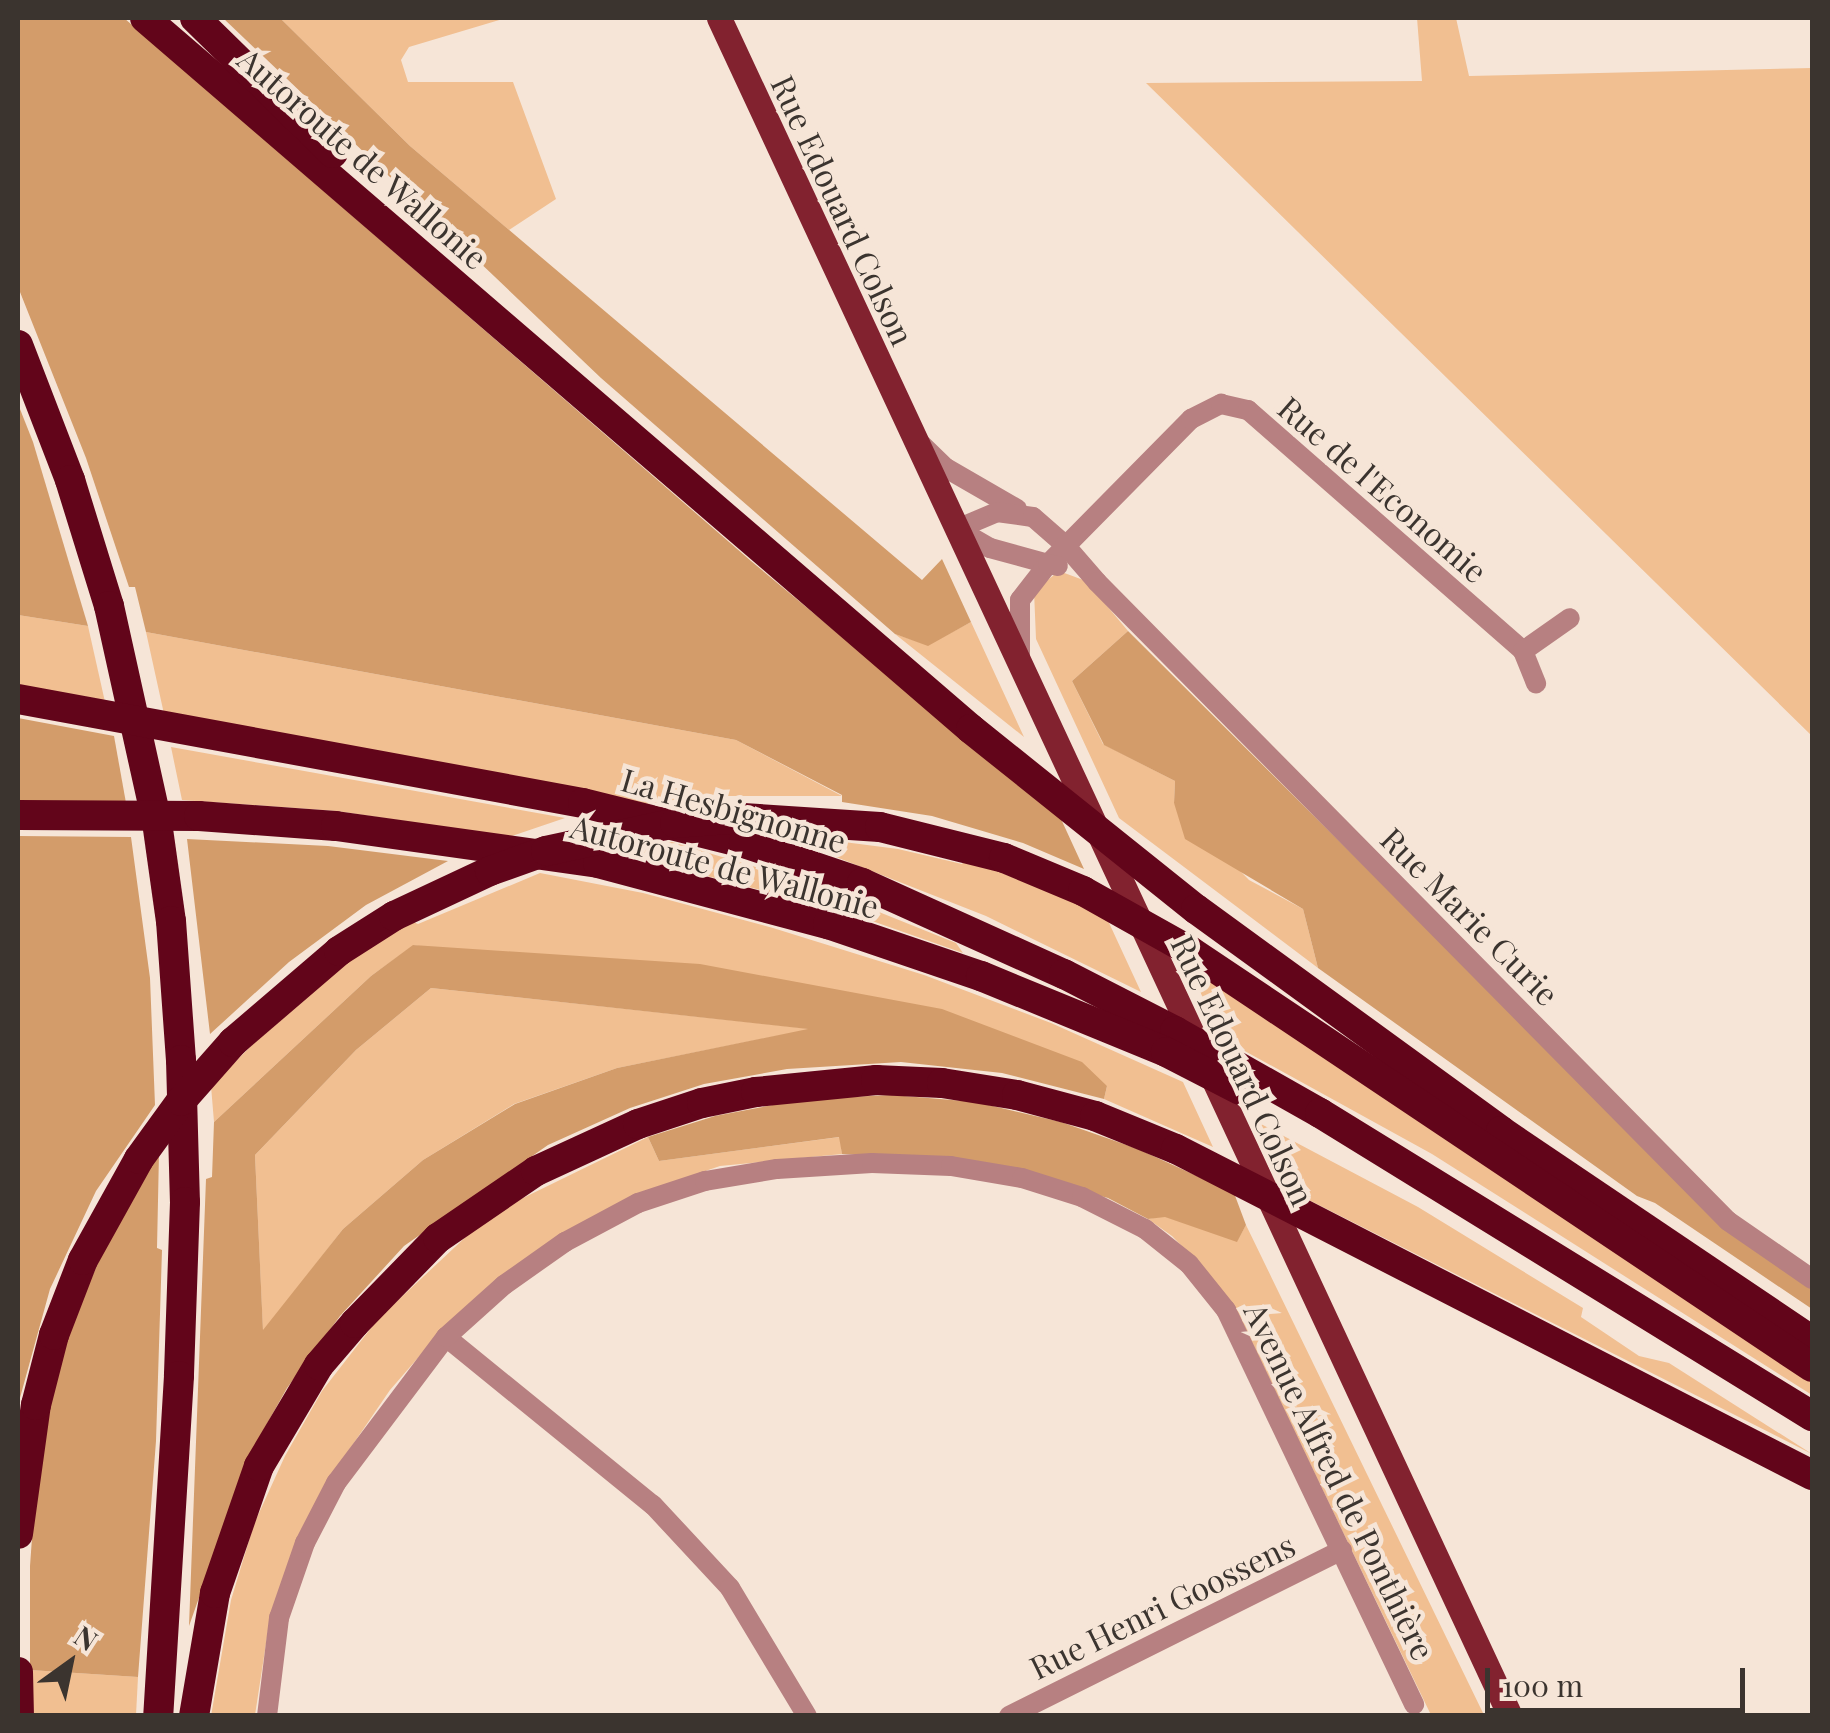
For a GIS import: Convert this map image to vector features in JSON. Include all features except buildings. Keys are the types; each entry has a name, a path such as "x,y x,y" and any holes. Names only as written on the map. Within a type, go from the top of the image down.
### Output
{"highway":[{"name":"Autoroute de Wallonie","path":"145,18 534,352"},
{"path":"195,18 534,352 972,730 1196,908 1502,1131 1812,1341"},
{"path":"18,345 70,480 109,606 157,822 170,921 184,1202 178,1396 158,1716"},
{"name":"La Hesbignonne","path":"18,699 566,800 744,843 862,883 1064,974 1192,1040 1376,1149"},
{"name":"Autoroute de Wallonie","path":"18,815 200,816 336,826 598,863 828,924 981,976 1166,1052 1311,1126 1376,1149"},
{"path":"18,1534 36,1405 54,1335 83,1260 139,1159 181,1100 233,1042 314,970 394,916 490,871 546,851 674,823 743,818 880,827 1004,858 1083,891 1190,951 1812,1367"},
{"path":"194,1716 215,1593 259,1466 319,1365 354,1322 438,1238 536,1170 638,1124 702,1103 756,1092 876,1080 942,1083 1017,1095 1095,1116 1176,1149 1812,1475"},
{"path":"1376,1149 1812,1416"},
{"path":"18,1672 19,1716"}],"main road":[{"name":"Rue Edouard Colson","path":"719,18 1510,1716"}],"street":[{"name":"Rue de l'Economie","path":"1020,662 1020,600 1048,564 1190,420 1221,404 1248,410 1523,651 1536,684"},
{"name":"Rue Marie Curie","path":"913,441 946,468 1033,516 1065,544 1096,582 1728,1221 1812,1278"},
{"path":"957,529 997,512 1033,516"},
{"path":"957,529 990,548 1071,569 1096,582"},
{"path":"1523,651 1570,618"},
{"name":"Avenue Alfred de Ponthière","path":"267,1716 280,1618 305,1543 336,1484 446,1337 504,1286 565,1242 638,1202 706,1182 778,1168 872,1163 951,1166 1022,1178 1082,1197 1145,1229 1189,1264 1226,1310 1417,1710"},
{"path":"446,1337 653,1505 730,1588 807,1716"},
{"name":"Rue Henri Goossens","path":"1010,1716 1342,1550"}],"shaded area":[{"path":"18,18 124,18 751,561 1061,819 1084,869 1023,843 932,816 842,802 842,795 736,740 146,632 135,587 129,587 86,458 18,287"},
{"path":"223,18 280,18 410,146 922,580 942,559 971,622 928,646 895,634 601,378"},
{"path":"280,18 506,18 409,47 401,60 408,82 513,82 556,199 509,230 410,146"},
{"path":"1417,18 1456,18 1469,76 1812,68 1812,736 1146,83 1422,81"},
{"path":"18,404 33,442 88,626 18,615"},
{"path":"1059,571 1086,581 1128,631 1072,681 1103,744 1175,781 1174,803 1249,880 1303,909 1318,968 1119,818 1036,639 1034,591"},
{"path":"18,615 88,626 105,702 18,687"},
{"path":"971,622 1024,737 895,634 928,645"},
{"path":"1128,631 1484,985 1775,1264 1812,1289 1812,1309 1655,1203 1637,1196 1318,968 1303,909 1185,839 1174,803 1175,781 1104,745 1072,681"},
{"path":"146,632 736,740 842,796 710,796 645,804 164,714"},
{"path":"18,718 114,736 126,803 18,804"},
{"path":"171,747 565,818 509,837 337,811 182,800"},
{"path":"18,836 131,837 150,978 155,1105 96,1191 50,1289 18,1405"},
{"path":"813,838 898,849 962,864 965,859 1104,912 1141,992 986,916 808,846"},
{"path":"187,839 328,846 448,861 366,905 289,962 210,1034"},
{"path":"672,842 802,881 956,943 963,953 858,916 620,853"},
{"path":"540,873 643,893 773,928 924,975 1051,1023 1183,1082 1213,1147 1104,1099 1107,1086 414,945 371,976 214,1122 211,1086 278,1019 341,966 411,921 418,924"},
{"path":"413,945 700,964 942,1009 1082,1062 1107,1086 1104,1099 1002,1073 901,1062 787,1069 704,1084 630,1108 548,1145 404,1246 340,1316 287,1388 249,1456 189,1626 206,1179 212,1177 214,1122 371,976","holes":["431,988 808,1029 617,1068 515,1104 423,1160 343,1229 263,1330 255,1155 356,1050"]},
{"path":"1188,967 1812,1379 1812,1395 1432,1154 1223,1039"},
{"path":"431,988 812,1029 617,1068 514,1104 423,1160 343,1229 263,1332 255,1155 356,1050"},
{"path":"892,1095 976,1102 1061,1122 1138,1149 1234,1193 1246,1225 1237,1242 1165,1217 1148,1219 1108,1198 969,1160 842,1154 839,1137 659,1161 648,1137 715,1116 804,1099"},
{"path":"1261,1124 1418,1207 1583,1308 1581,1317 1639,1356 1669,1363 1812,1454 1297,1194"},
{"path":"648,1137 659,1161 840,1137 842,1154 720,1166 635,1195 436,1337 390,1390 332,1475 269,1624 255,1715 211,1716 231,1600 254,1524 285,1456 322,1391 378,1319 470,1233 521,1199"},
{"path":"159,1153 157,1248 162,1250 156,1441 138,1677 30,1670 30,1566 36,1482 53,1386 73,1320 108,1240"},
{"path":"1164,1216 1237,1241 1246,1225 1484,1715 1431,1715 1237,1312 1208,1273 1172,1236 1148,1219"},
{"path":"30,1670 138,1677 136,1715 31,1715"}]}
